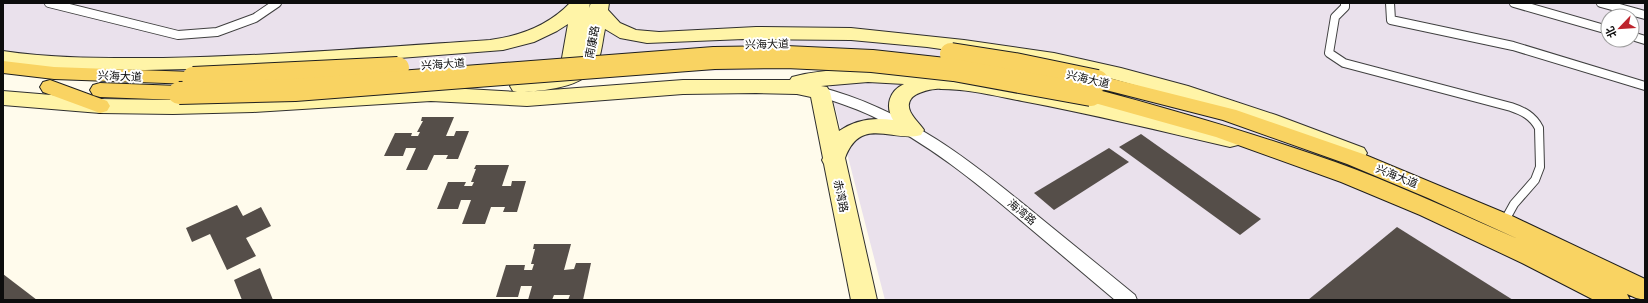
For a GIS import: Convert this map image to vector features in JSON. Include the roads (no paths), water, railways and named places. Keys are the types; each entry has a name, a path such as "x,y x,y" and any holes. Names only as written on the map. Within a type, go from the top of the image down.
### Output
{"main road":[{"name":"兴海大道","path":"3,82 193,78 387,68 760,43 879,47 954,54 1015,64 1094,88 1287,153 1349,176 1428,208 1531,256 1617,300"},
{"name":"兴海大道","path":"3,67 52,80 179,93 295,90 714,58 786,57 872,61 954,70 1026,82 1094,88 1229,116 1348,156 1504,222 1645,292"},
{"path":"52,80 134,64"},
{"path":"52,80 100,106"}],"street":[{"name":"兴海大道","path":"3,57 76,64 279,61 490,46 536,35 573,12 590,5 615,29 637,36 720,33 823,33 909,39 989,49 1057,60 1119,74 1187,93 1327,141 1370,158 1504,222"},
{"name":"南康路","path":"576,74 586,66 589,60 590,5"},
{"path":"431,94 449,88 462,79 468,68 466,58 457,51 442,49"},
{"path":"431,94 545,84 576,74 587,82 651,89"},
{"name":"兴海大道","path":"756,86 854,76 877,76 945,82 1003,91 1117,113 1287,153"},
{"path":"913,130 902,117 899,109 901,97 906,91 914,87 945,82"},
{"name":"兴海大道","path":"3,98 100,106 173,107 254,105 431,94 527,99 651,89 756,86 797,87 820,92"},
{"name":"兴海大道","path":"651,89 689,92 774,90 792,92 815,102 824,116"},
{"name":"海湾路","path":"820,92 858,103 913,130 949,153 1128,300"},
{"name":"赤湾路","path":"820,92 833,160 864,300"},
{"path":"833,160 843,138 856,130 885,125 913,130"}],"lane":[{"path":"49,3 178,35 217,32 255,18 277,3"},
{"path":"1346,3 1345,7 1335,17 1330,53 1337,59 1359,68 1510,107 1527,114 1537,123 1539,128 1540,167 1535,180 1514,204 1504,222"},
{"path":"1390,3 1391,20 1513,46 1645,86"},
{"path":"1514,3 1600,28"},
{"path":"1601,3 1645,15"}]}
